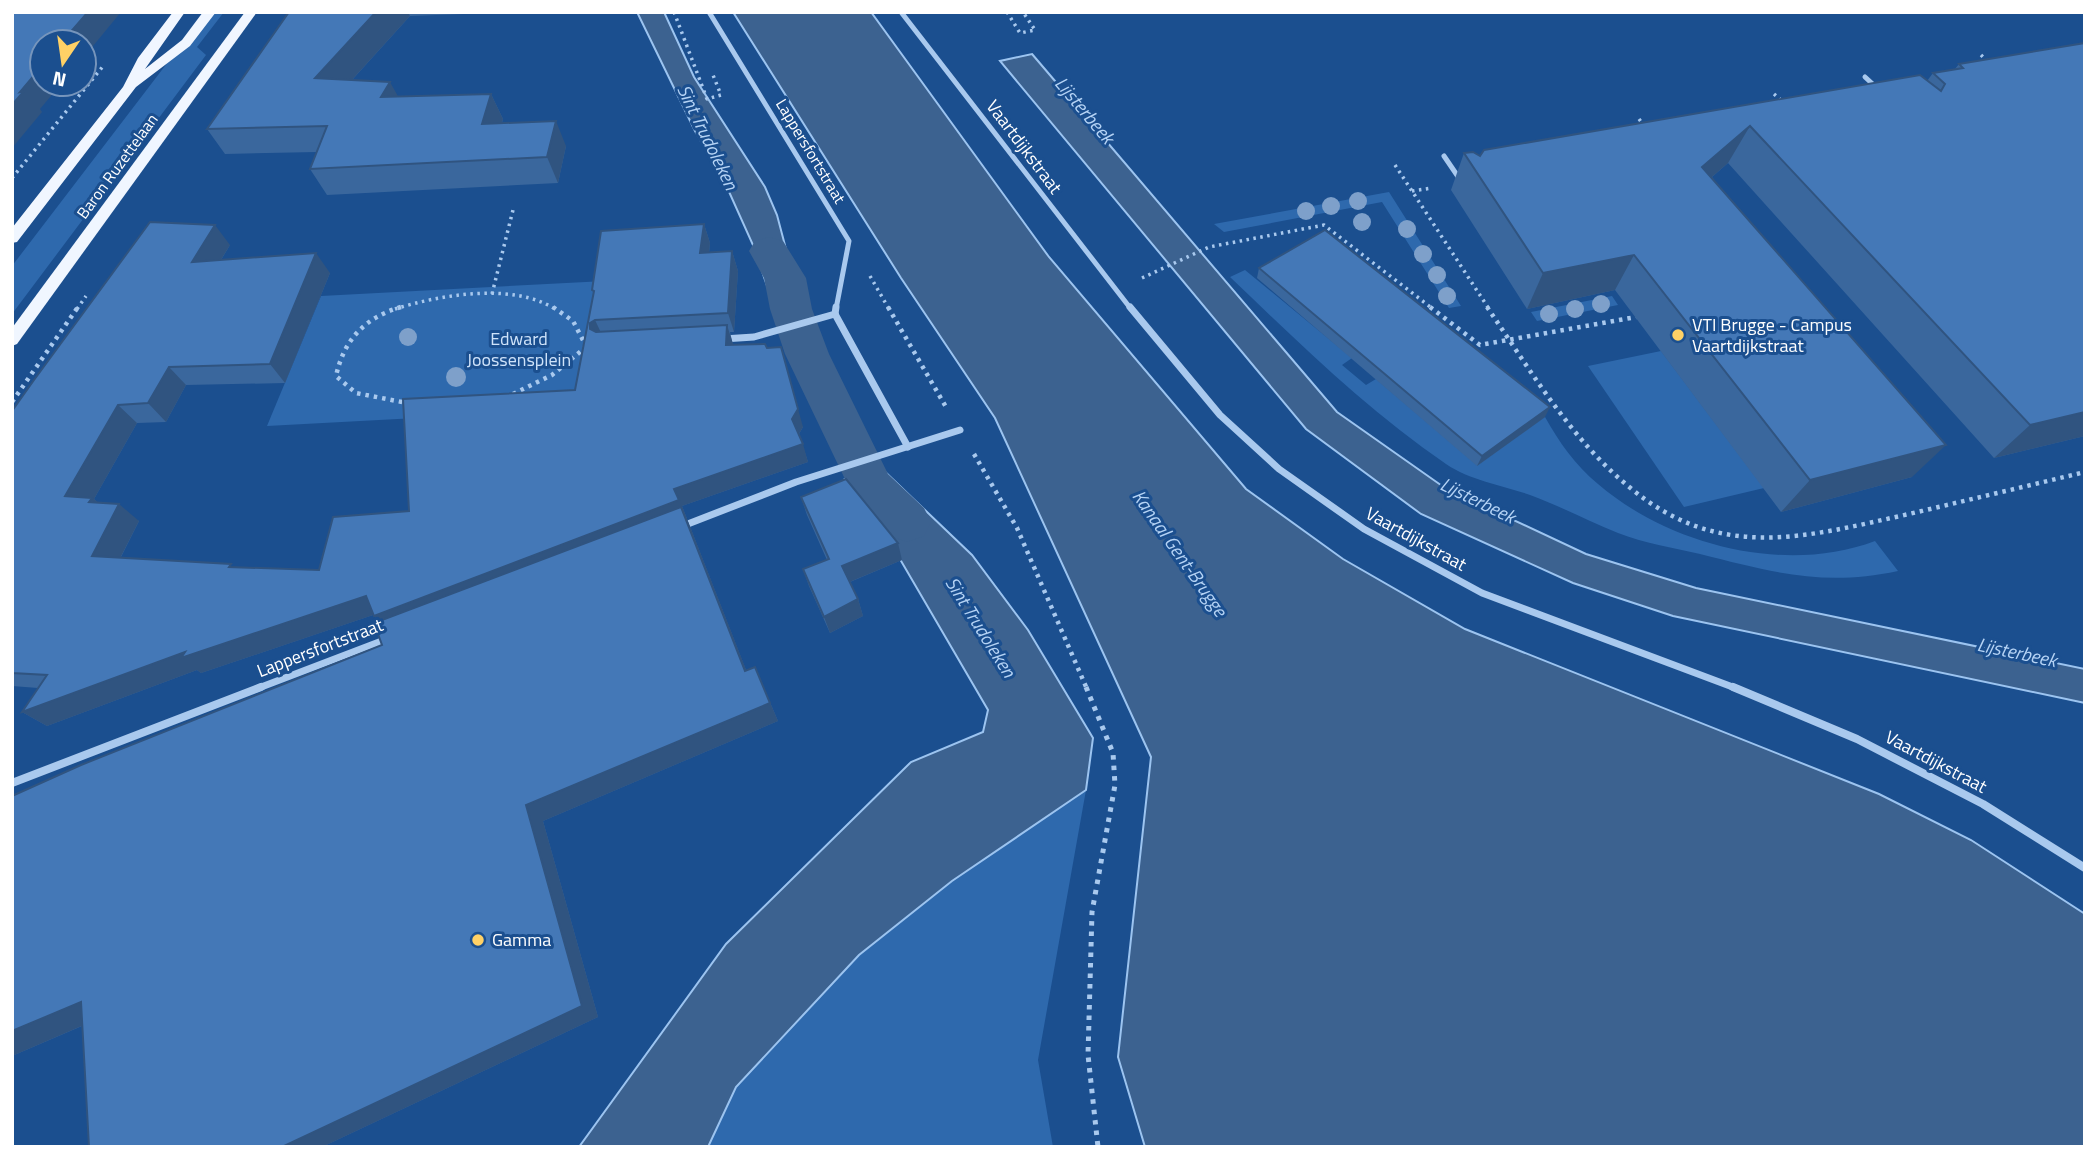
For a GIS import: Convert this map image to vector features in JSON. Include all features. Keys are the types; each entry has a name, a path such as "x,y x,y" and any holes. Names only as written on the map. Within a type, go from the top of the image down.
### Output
{"main road":[{"path":"12,238 129,88 144,58 179,12"},
{"path":"129,88 186,43 210,12"},
{"name":"Baron Ruzettelaan","path":"12,340 251,12"}],"street":[{"name":"Lappersfortstraat","path":"709,12 849,241"},
{"name":"Vaartdijkstraat","path":"901,12 1133,310 1220,415 1279,469 1364,529 1482,593 1713,679 1857,739 1983,804 2085,868"},
{"path":"1865,77 1881,92"},
{"path":"1444,156 1464,185"},
{"path":"849,241 835,314 908,447"},
{"path":"713,339 754,337 835,314"},
{"path":"669,531 796,482 960,430"},
{"name":"Lappersfortstraat","path":"12,783 399,635"}],"path":[{"path":"674,12 707,99 714,97"},
{"path":"1007,12 1020,33 1035,30 1023,12"},
{"path":"1981,55 1997,70"},
{"path":"12,178 104,64"},
{"path":"1774,94 1789,109"},
{"path":"1639,119 1647,129"},
{"path":"1395,165 1509,340 1560,411 1608,469 1644,499 1678,519 1714,532 1749,538 1795,537 1858,526 2085,472"},
{"path":"1412,191 1464,185"},
{"path":"492,294 514,206"},
{"path":"1163,268 1209,247 1324,225 1480,345 1636,317"},
{"path":"849,241 1017,528 1062,627 1113,753 1115,785 1092,912 1088,1055 1098,1147"},
{"path":"418,404 356,393 336,376 343,350 371,320 399,306 442,297 509,294 551,304 573,320 583,332 586,346"},
{"path":"509,395 534,388 569,365 586,346 595,346"}],"green space":[{"path":"212,12 224,12 197,47 206,55 12,314 12,266 168,62"},
{"path":"1389,192 1461,306 1449,308 1382,202 1224,232 1214,224"},
{"path":"1245,270 1352,358 1342,365 1366,385 1376,379 1477,465 1545,417 1568,453 1598,484 1627,505 1693,538 1729,548 1767,554 1804,555 1840,551 1875,541 1898,571 1846,578 1775,572 1628,537 1530,495 1466,475 1446,464 1361,399 1230,277"},
{"name":"Edward Joossensplein","path":"605,281 584,409 267,426 321,296"},
{"path":"1612,296 1618,305 1537,321 1531,312"},
{"path":"1661,351 1764,488 1684,507 1588,366"},
{"path":"1086,790 1038,1060 1053,1147 708,1147 736,1087 859,955 952,881"}],"water":[{"path":"637,12 664,12 694,77 765,187 777,215 805,310 780,315 775,309 753,245 726,185 695,131"},
{"name":"Kanaal Gent-Brugge","path":"733,12 871,12 1049,257 1246,489 1343,559 1465,629 1879,794 1971,840 2085,914 2085,1147 1145,1147 1118,1057 1151,757 995,418 901,278"},
{"path":"1032,54 1337,412 1445,488 1586,554 1696,588 2085,669 2085,703 1673,616 1573,583 1421,514 1306,429 1000,61"},
{"path":"814,330 868,448 841,457 788,337"},
{"path":"880,467 972,555 1028,630 1093,738 1086,790 952,881 859,955 736,1087 708,1147 579,1147 726,944 911,762 983,732 988,710 883,530 845,479"}],"building":[{"path":"12,12 88,12 74,28 28,28 28,83 12,105"},
{"path":"289,12 376,12 315,78 390,82 381,97 491,94 482,124 556,121 547,157 310,169 327,126 207,129"},
{"path":"2085,43 2085,412 2030,425 1750,126 1702,167 1946,445 1810,480 1634,255 1543,273 1464,153 1473,152 1480,156 1484,150 1920,75 1941,91 1945,84 1933,73 1963,68 1959,64"},
{"path":"150,222 215,225 192,262 316,253 270,364 169,367 148,403 118,405 65,496 92,498 89,502 119,504 92,556 231,564 229,567 319,570 333,517 409,511 403,399 575,390 594,291 592,290 601,231 704,224 700,253 732,251 728,313 595,320 590,323 590,329 596,332 727,325 726,345 765,344 767,348 781,347 798,409 792,419 803,444 674,489 679,500 374,616 366,596 181,658 185,652 22,712 47,675 12,673 12,411"},
{"path":"1325,230 1550,407 1482,456 1259,268"},
{"path":"846,479 898,543 842,566 858,599 824,617 803,569 829,559 801,497"},
{"path":"681,507 745,671 755,667 770,703 526,805 582,1006 282,1147 89,1147 81,1002 12,1031 12,796 81,765 382,645 374,623"}],"waterway":[{"name":"Sint Trudoleken","path":"769,251 785,278 791,309 807,354 871,487 907,522"}],"place":[{"name":"VTI Brugge - Campus Vaartdijkstraat","path":"1678,335"},
{"name":"Gamma","path":"478,940"}],"water label":[{"name":"Lijsterbeek","path":"1085,110"},
{"name":"Lijsterbeek","path":"1478,500"},
{"name":"Lijsterbeek","path":"2017,652"}]}
